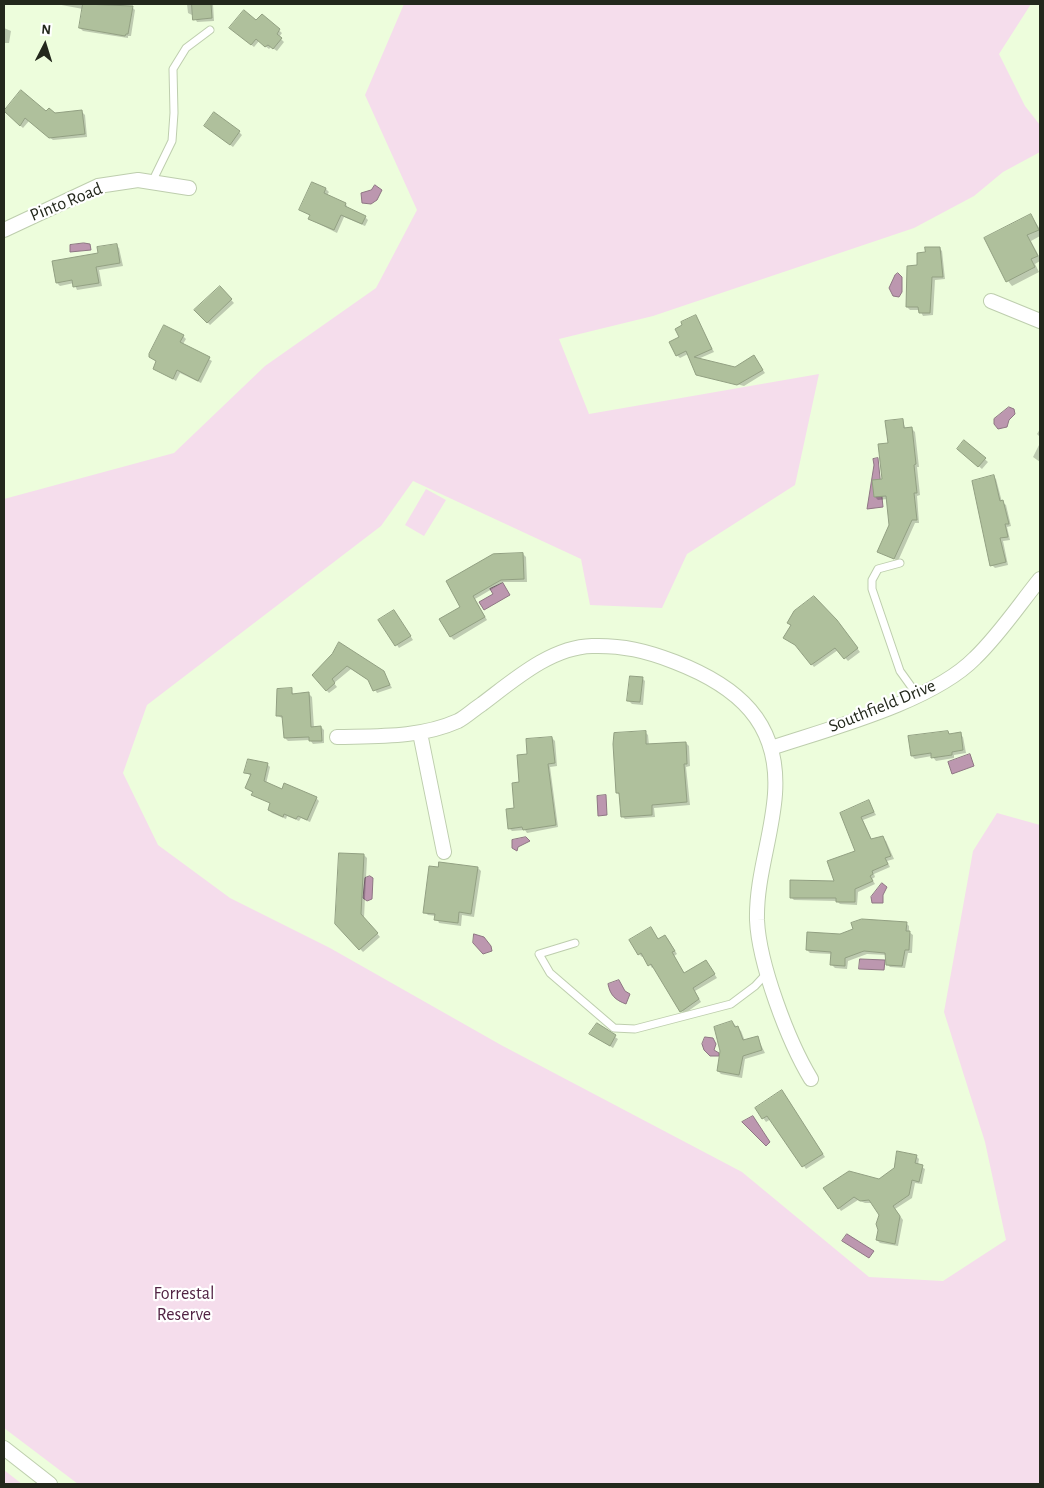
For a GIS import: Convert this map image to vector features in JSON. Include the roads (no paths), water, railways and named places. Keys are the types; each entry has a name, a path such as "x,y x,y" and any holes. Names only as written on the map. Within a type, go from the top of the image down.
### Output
{"street":[{"name":"Pinto Road","path":"4,230 98,186 138,180 189,188"},
{"path":"992,302 1040,321"},
{"name":"Southfield Drive","path":"772,748 918,696 948,679 975,659 1040,579"},
{"path":"337,737 379,737 420,733 460,720 551,657 580,647 630,647 690,668 725,686 746,703 761,725 772,748 775,770 775,794 762,863 757,904 757,923 768,973 799,1058 811,1079"},
{"path":"420,733 444,852"},
{"path":"4,1448 50,1484"}],"lane":[{"path":"152,183 172,141 174,113 173,69 186,48 210,30"},
{"path":"900,563 878,568 872,580 872,589 900,671 918,696"},
{"path":"575,943 539,954 550,972 614,1028 635,1028 732,1004 768,973"}],"park label":[{"name":"Forrestal Reserve","path":"184,1304"}]}
